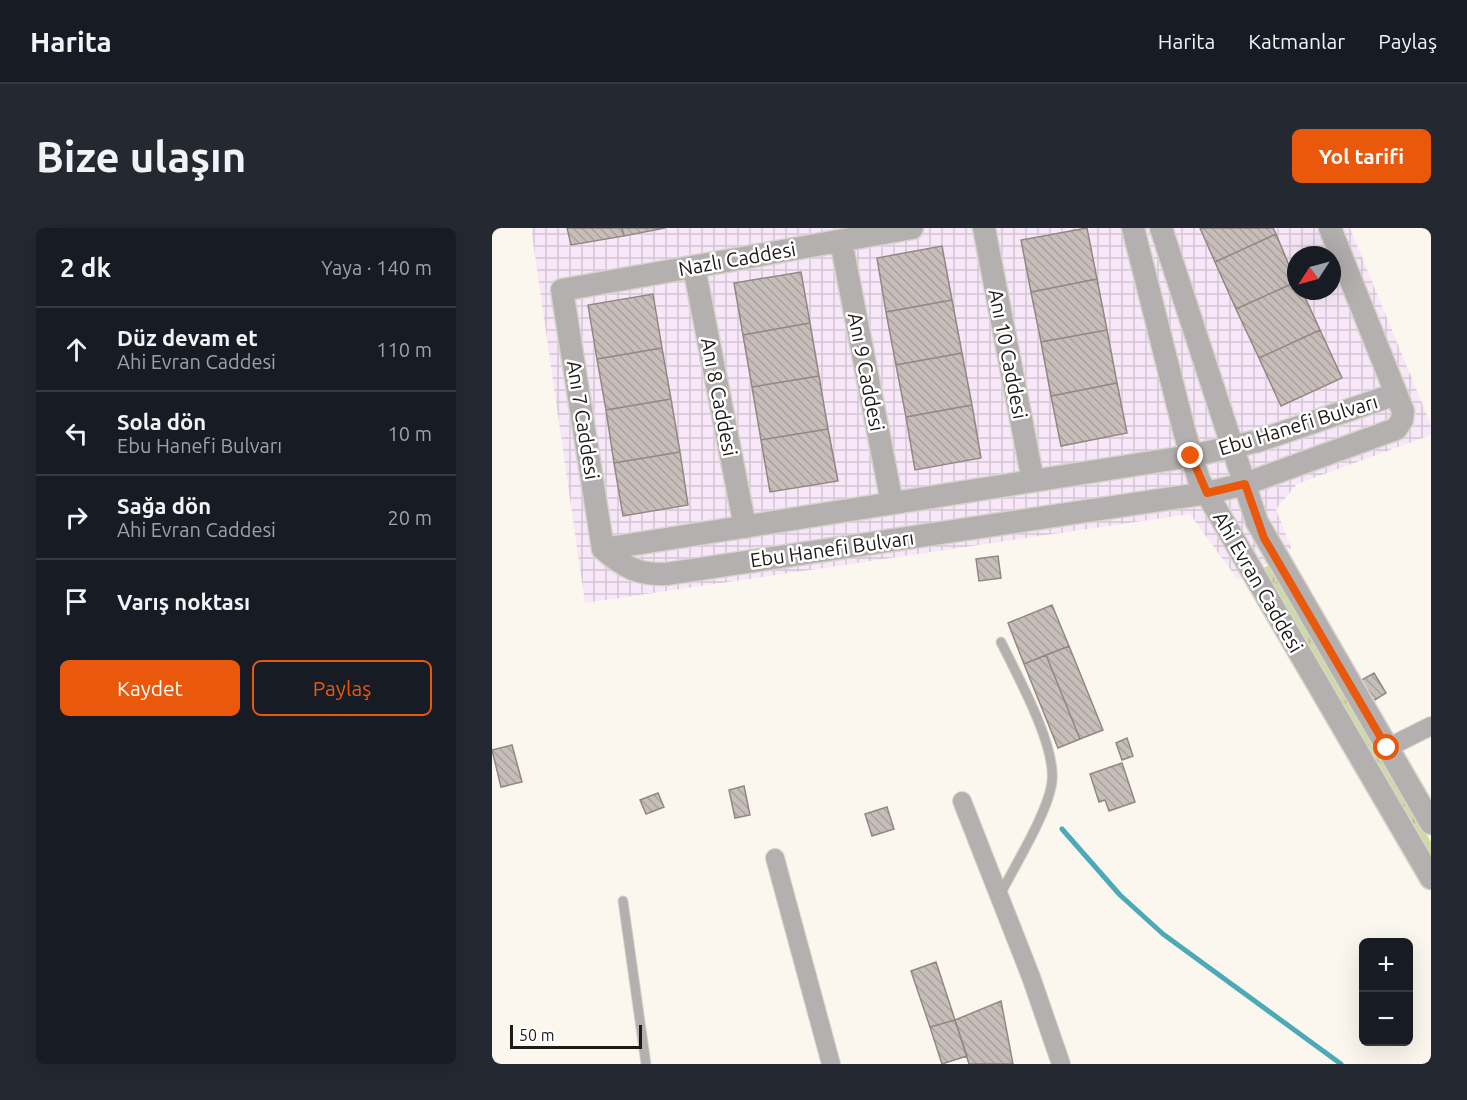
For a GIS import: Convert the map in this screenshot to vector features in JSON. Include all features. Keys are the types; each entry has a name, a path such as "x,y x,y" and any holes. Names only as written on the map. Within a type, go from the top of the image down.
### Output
{"street":[{"name":"Nazlı Caddesi","path":"562,290 912,228"},
{"name":"Anı 10 Caddesi","path":"984,228 1033,481"},
{"name":"Ahi Evran Caddesi","path":"1133,228 1191,456 1207,493 1431,878"},
{"name":"Ahi Evran Caddesi","path":"1161,228 1264,538 1431,823"},
{"path":"1330,228 1396,394"},
{"name":"Anı 9 Caddesi","path":"841,241 892,503"},
{"name":"Anı 8 Caddesi","path":"694,267 745,527"},
{"name":"Anı 7 Caddesi","path":"562,290 603,549"},
{"name":"Ebu Hanefi Bulvarı","path":"1396,394 1402,411 1402,420 1396,429 1245,484 1207,493 666,574 636,573 626,568 603,549 1191,456 1233,447 1310,425 1396,394"},
{"path":"1387,748 1431,726"},
{"path":"962,801 1061,1064"},
{"path":"775,858 831,1064"}],"lane":[{"path":"999,897 1041,814 1052,782 1052,760 1001,642"},
{"path":"623,901 646,1064"}],"shaded area":[{"path":"531,228 1350,228 1431,425 1431,435 1297,484 1276,509 1291,548 1238,580 1190,514 585,603"}],"green space":[{"path":"1269,565 1431,842 1431,860 1262,569"}],"building":[{"path":"567,228 622,228 624,236 571,245"},
{"path":"622,228 665,228 624,236"},
{"path":"1087,228 1097,279 1031,292 1021,240"},
{"path":"1200,228 1273,228 1276,234 1215,262"},
{"path":"1276,234 1287,260 1287,286 1236,309 1215,262"},
{"path":"942,246 952,300 886,312 877,258"},
{"path":"801,272 810,323 743,335 734,283"},
{"path":"1097,279 1107,330 1041,342 1031,292"},
{"path":"1287,286 1287,300 1306,300 1320,330 1259,358 1236,309"},
{"path":"653,294 662,348 597,359 588,305"},
{"path":"952,300 962,353 896,365 886,312"},
{"path":"810,323 819,376 752,387 743,335"},
{"path":"1107,330 1117,383 1051,396 1041,342"},
{"path":"1320,330 1342,378 1281,406 1259,358"},
{"path":"662,348 671,399 606,410 597,359"},
{"path":"962,353 972,405 906,417 896,365"},
{"path":"819,376 828,429 761,440 752,387"},
{"path":"1117,383 1127,433 1061,446 1051,396"},
{"path":"671,399 680,452 614,463 606,410"},
{"path":"972,405 981,458 915,470 906,417"},
{"path":"828,429 838,481 770,492 761,440"},
{"path":"680,452 688,505 623,516 614,463"},
{"path":"998,556 1001,578 979,581 976,559"},
{"path":"1052,605 1069,646 1024,664 1008,623"},
{"path":"1069,646 1103,730 1080,739 1046,655"},
{"path":"1046,655 1080,739 1058,748 1024,664"},
{"path":"1374,673 1386,693 1370,703 1358,682"},
{"path":"1127,738 1133,756 1122,760 1116,743"},
{"path":"512,745 522,782 501,787 492,750"},
{"path":"1122,763 1135,802 1109,811 1105,800 1099,802 1090,774"},
{"path":"744,786 750,815 735,818 729,790"},
{"path":"658,793 664,807 646,814 640,800"},
{"path":"887,807 894,829 872,836 865,814"},
{"path":"936,962 955,1020 930,1027 911,971"},
{"path":"1001,1001 1013,1064 969,1064 955,1020"},
{"path":"955,1020 967,1056 942,1064 930,1027"}],"waterway":[{"path":"1062,829 1120,895 1163,934 1341,1064"}],"route":[{"path":"1191,456 1199,480 1207,493 1245,484 1264,538 1387,748"}]}
